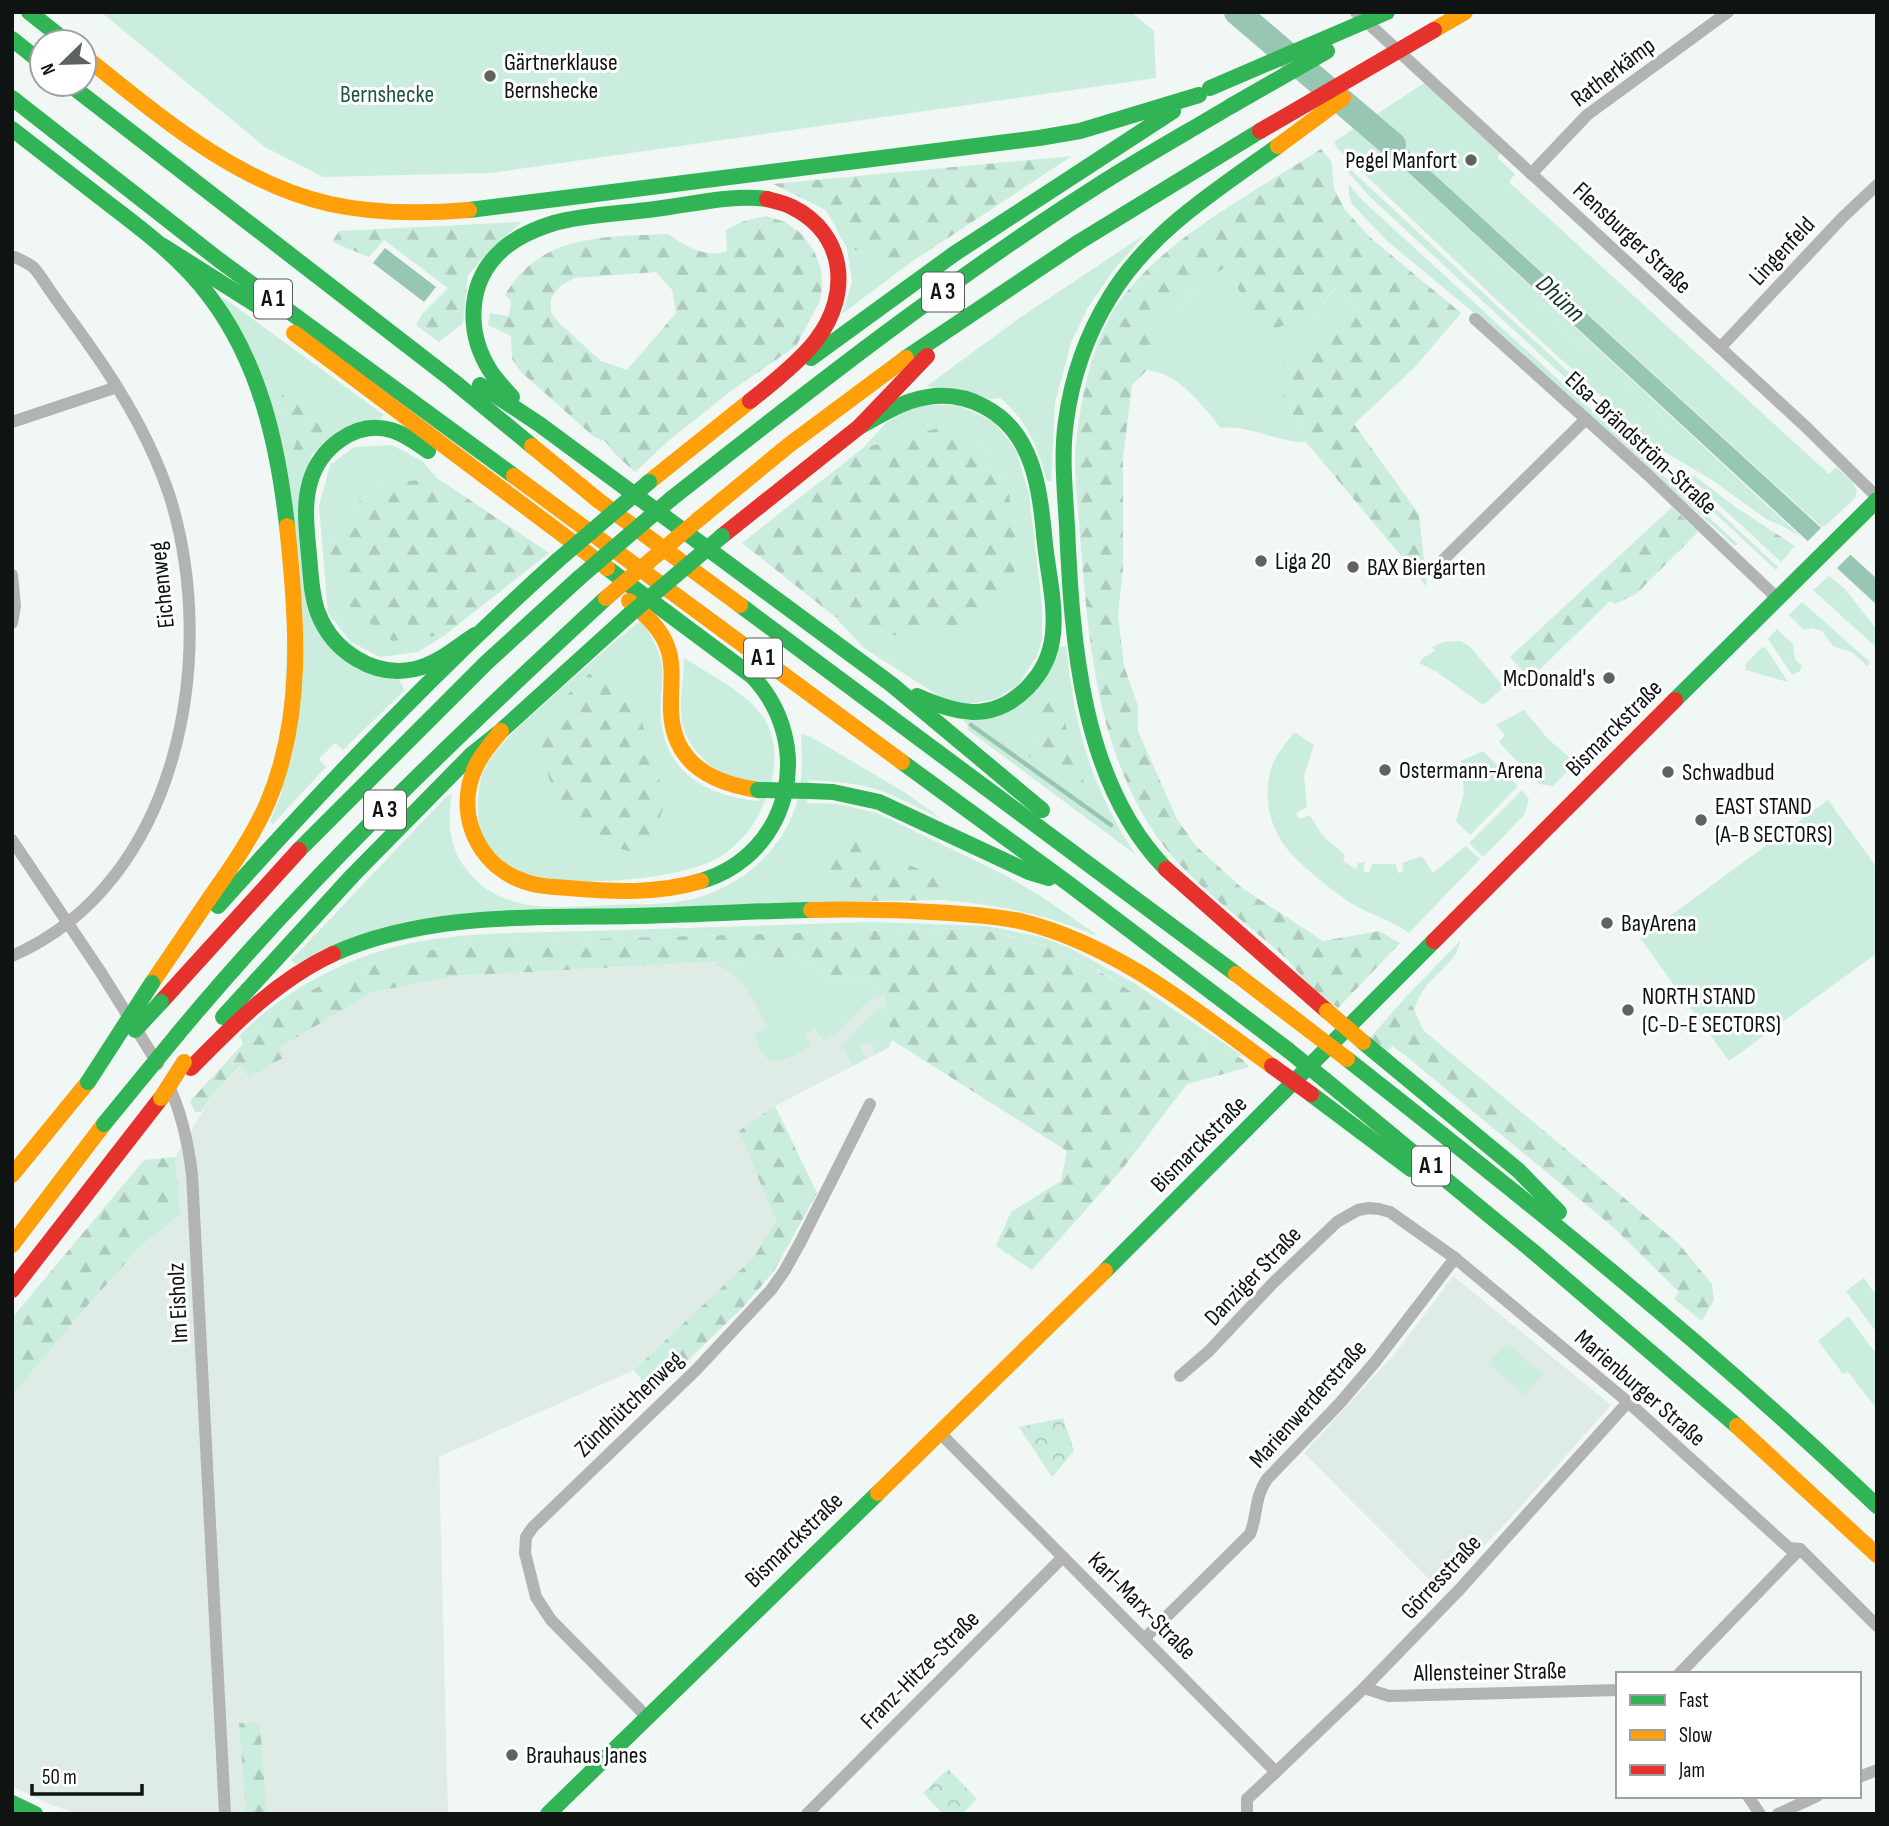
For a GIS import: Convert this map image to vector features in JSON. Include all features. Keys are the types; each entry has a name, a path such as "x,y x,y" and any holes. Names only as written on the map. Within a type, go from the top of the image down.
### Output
{"main road":[{"path":"29,12 49,28"},
{"path":"762,391 815,356 954,254 1205,91 1234,76 1387,12"},
{"name":"A 3","path":"12,1175 88,1082 326,820 486,663 671,499 838,367 1097,187 1393,12"},
{"name":"A 3","path":"12,1245 104,1125 252,946 335,859 508,689 606,598 699,519 788,445 955,324 1114,219 1465,12"},
{"path":"1434,30 1165,231 1111,293 1096,321 1081,356 1066,421 1064,461 1075,619 1088,711 1106,772 1121,804 1146,847 1172,876 1363,1042 1520,1171 1624,1280"},
{"path":"12,39 28,52"},
{"path":"98,67 197,143 250,175 299,196 329,204 395,213 429,213 499,206 1039,138 1080,131 1205,91"},
{"name":"A 1","path":"12,98 219,260 1069,884 1288,1050 1536,1253 1659,1358 1822,1502 1877,1555"},
{"name":"A 1","path":"87,98 452,380 599,501 1171,924 1347,1059 1624,1280 1877,1506"},
{"path":"12,129 163,246 258,306 752,676 770,695 781,717 789,755 787,784 776,818 755,849 735,867 701,884 659,891 610,894 526,882 508,874 488,859 473,837 467,808 471,778 500,731"},
{"path":"152,983 267,851 475,635 649,482 762,391 816,341 836,307 839,290 838,265 827,238 811,219 783,202 746,198 566,220 532,230 509,243 487,268 473,301 473,330 481,356 495,379 540,424"},
{"path":"88,1082 257,824 271,792 286,742 297,667 296,617 285,500 275,440 264,399 241,344 222,312 201,285 163,246"},
{"path":"282,250 331,272 496,397 540,424 891,684 1025,797 1125,873 1171,924"},
{"path":"12,1290 125,1142 268,965 353,875 471,755 629,615 722,536 859,427 955,324"},
{"path":"859,427 900,405 926,396 950,395 978,402 999,415 1021,439 1034,466 1040,495 1052,634 1044,665 1029,687 1004,705 976,712 939,706 891,684"},
{"path":"475,635 435,661 416,669 400,671 364,664 333,640 321,621 315,599 306,508 308,490 316,466 334,444 353,433 370,429 387,429 406,436 648,617 667,646 673,673 672,723 678,741 687,757 713,780 739,788 833,792 879,802 1029,872 1069,884"},
{"name":"Bismarckstraße","path":"548,1814 1098,1278 1877,499"},
{"path":"188,1065 262,998 304,969 341,951 401,931 487,920 888,910 982,915 1035,925 1133,968 1311,1094 1422,1177 1536,1253"},
{"path":"12,1803 35,1814"}],"street":[{"name":"Flensburger Straße","path":"1356,12 1806,427 1877,499"},
{"name":"Ratherkämp","path":"1531,174 1587,115 1728,12"},
{"name":"Lingenfeld","path":"1720,348 1843,217 1877,185"},
{"name":"Eichenweg","path":"12,956 69,924 102,892 125,864 149,822 169,770 183,716 188,662 188,601 182,548 170,496 156,457 117,387 34,268 14,257"},
{"name":"Elsa-Brändström-Straße","path":"1475,319 1778,599"},
{"path":"12,422 117,387"},
{"path":"1443,560 1586,419"},
{"path":"12,575 15,606 12,623"},
{"name":"Im Eisholz","path":"12,840 159,1066 177,1102 188,1138 199,1290 225,1814"},
{"name":"Zündhütchenweg","path":"647,1717 551,1620 536,1597 525,1553 526,1537 598,1462 696,1370 771,1290 801,1241 870,1104"},
{"name":"Marienburger Straße","path":"1358,1210 1369,1208 1390,1212 1455,1258 1628,1402 1789,1548 1800,1549 1877,1626"},
{"name":"Danziger Straße","path":"1180,1376 1209,1351 1328,1230 1358,1210"},
{"name":"Marienwerderstraße","path":"1145,1638 1250,1534 1255,1520 1258,1492 1267,1479 1375,1362 1455,1258"},
{"name":"Görresstraße","path":"1276,1772 1364,1688 1483,1564 1628,1402"},
{"name":"Karl-Marx-Straße","path":"939,1432 1276,1772"},
{"path":"1681,1672 1800,1549"},
{"name":"Franz-Hitze-Straße","path":"807,1814 1063,1557"},
{"name":"Allensteiner Straße","path":"1364,1688 1390,1696 1616,1690"},
{"path":"1247,1814 1247,1799 1276,1772"},
{"path":"1749,1798 1760,1814"},
{"path":"1778,1814 1813,1798"}],"shaded area":[{"path":"799,957 882,985 892,1040 888,1048 775,1106 739,1131 776,1221 754,1257 634,1370 439,1457 448,1814 267,1814 260,1722 239,1723 246,1814 78,1814 49,1804 12,1786 12,1396 141,1246 180,1214 175,1157 213,1094 242,1065 248,1077 283,1058 279,1047 373,992 457,976"},
{"path":"1453,1276 1611,1405 1508,1521 1441,1591 1304,1453 1397,1351"}],"green space":[{"name":"Bernshecke","path":"101,12 1131,12 1154,31 1156,78 491,173 323,177 265,147"},
{"path":"1426,82 1501,152 1497,157 1515,174 1509,182 1829,474 1836,467 1852,481 1857,491 1855,498 1823,528 1402,145 1374,116"},
{"path":"1358,126 1457,218 1455,220 1507,276 1784,527 1766,519 1712,480 1658,448 1502,305 1336,147 1334,142"},
{"path":"1321,149 1331,161 1334,189 1345,210 1373,240 1461,313 1414,368 1354,424 1419,514 1427,587 1306,442 1283,395 1280,364 1321,343 1353,310 1336,286 1314,315 1270,330 1248,309 1227,267 1203,279 1156,325 1154,346 1147,370 1132,385 1123,458 1123,568 1118,616 1124,666 1138,706 1138,731 1177,819 1196,846 1242,888 1323,941 1379,931 1400,943 1338,1008 1180,865 1153,831 1134,797 1107,726 1098,688 1087,612 1075,471 1086,381 1104,329 1122,298 1163,255 1188,235"},
{"path":"1072,156 910,263 847,248 826,210 773,184"},
{"path":"1348,167 1652,450 1638,443 1585,396 1368,195 1348,172"},
{"path":"1349,184 1360,198 1738,544 1735,546 1497,332 1386,240 1352,204"},
{"path":"766,216 785,222 802,234 814,251 821,269 820,301 796,346 731,391 667,442 635,472 605,441 594,437 520,371 512,359 511,336 488,325 490,313 509,316 511,301 505,295 520,275 537,260 556,249 598,238 668,234 696,250 719,253 727,251 726,230 744,221","holes":["656,272 672,290 676,313 627,370 601,361 558,322 551,312 551,299 559,287 574,278"]},
{"path":"1457,218 1801,537 1784,527 1507,276 1454,221"},
{"path":"522,222 495,245 468,275 463,323 439,342 416,325 422,314 448,288 384,240 369,257 332,242 339,231"},
{"path":"1144,235 1113,271 1088,307 1071,343 1055,403 1051,481 1047,481 1030,435 1017,415 1000,398 992,399 927,386 1018,319"},
{"path":"847,248 910,263 842,314 852,282"},
{"path":"1227,267 1248,309 1314,315 1337,286 1353,310 1321,343 1280,364 1283,395 1306,442 1285,440 1232,427 1221,428 1189,391 1159,372 1147,370 1154,346 1156,325 1203,279"},
{"path":"221,296 384,415 379,420 324,444 322,428 286,389 276,406 296,443 311,455 312,615 397,677 405,690 343,750 335,743 319,759 326,767 273,824 270,822 281,795 292,512"},
{"path":"286,389 322,428 324,444 311,455 298,458 293,451 296,443 276,406"},
{"path":"919,405 958,405 994,422 1016,450 1029,494 1042,606 1042,639 1037,656 1018,684 996,699 967,704 945,700 864,648 834,616 896,636 1019,558 1008,488 978,445 942,427 863,448 887,422"},
{"path":"942,427 978,445 1008,488 1019,558 1004,600 958,625 896,636 834,616 742,543 863,448"},
{"path":"392,445 422,461 437,478 388,483 349,508 330,556 391,641 445,635 418,652 380,657 351,642 328,613 319,506 330,465 354,447"},
{"path":"1663,465 1674,470 1778,567 1776,570"},
{"path":"1685,473 1696,477 1795,546 1781,562"},
{"path":"437,478 549,553 445,635 392,641 348,605 330,556 349,508 388,483"},
{"path":"1672,507 1698,532 1636,594 1615,604 1610,601 1530,679 1510,657"},
{"path":"1829,576 1845,589 1877,630 1877,648 1813,590"},
{"path":"1802,602 1870,662 1867,666 1852,652 1833,646 1822,631 1812,628 1804,630 1789,615"},
{"path":"641,620 651,636 662,664 661,719 665,738 681,768 694,779 724,794 760,801 714,768 693,747 686,735 681,714 684,658 741,695 756,708 767,723 773,741 774,763 769,790 761,810 744,836 729,851 701,865 675,872 646,877 582,881 527,874 508,865 488,845 480,831 478,804 484,770 502,744 518,728"},
{"path":"1777,629 1793,644 1795,659 1802,666 1799,672 1792,675 1768,639"},
{"path":"1461,641 1470,647 1504,687 1483,705 1437,672 1419,663 1435,651 1432,647 1444,642"},
{"path":"1066,646 1074,704 1096,780 1120,830 1136,855 968,730 963,720 979,719 1057,647","holes":["1033,742 1077,765 1088,792 1028,756"]},
{"path":"1762,647 1766,648 1788,682 1746,670 1745,665"},
{"path":"589,674 613,674 640,716 659,777 663,809 651,841 635,853 608,845 562,818 542,756 539,729 564,698"},
{"path":"1059,701 1077,765 1088,792 1080,792 1028,756 1036,720 1048,702"},
{"path":"1524,710 1547,738 1576,763 1553,786 1539,784 1499,742 1505,735 1496,725"},
{"path":"1294,732 1314,745 1304,776 1307,807 1296,813 1299,819 1310,815 1322,835 1345,855 1343,861 1356,869 1358,863 1365,862 1363,871 1369,873 1372,864 1396,864 1398,873 1404,871 1402,863 1422,856 1433,873 1466,846 1480,859 1409,933 1338,894 1296,859 1277,834 1269,807 1269,778 1275,759"},
{"path":"801,734 811,737 904,792 942,819 870,787 846,783 809,780 807,803 838,804 877,813 1005,875 1096,934 1021,912 945,900 958,887 866,901 529,913 295,964 291,960 446,797 452,794 451,833 460,861 480,884 496,895 514,902 553,907 661,904 698,898 718,890 753,868 781,837 798,798 801,782"},
{"path":"1483,751 1518,786 1470,835 1456,821 1464,793 1461,761"},
{"path":"1522,790 1529,799 1524,815 1483,857 1469,843"},
{"path":"1828,800 1877,868 1877,953 1729,1061 1640,938"},
{"path":"838,835 959,886 945,900 866,901 840,891 822,872"},
{"path":"872,922 987,926 1041,937 1068,947 1134,983 1243,1056 1209,1045 1190,1034 1100,971 1067,954 1020,938 967,928 486,942 450,947 386,960 327,982 270,1016 241,1038 239,1036 273,1006 310,981 372,954 418,942 492,934"},
{"path":"967,928 1037,943 1070,956 1127,989 1206,1043 1239,1057 1249,1067 1187,1084 1123,1168 1032,1270 996,1246 1011,1212 1061,1181 1067,1151 892,1040 882,985 830,979 799,957 457,976 373,992 280,1047 283,1058 248,1077 241,1065 213,1094 201,1112 195,1112 190,1101 243,1044 241,1038 270,1016 327,982 386,960 417,953 486,942"},
{"path":"1460,941 1456,954 1423,990 1414,1009 1404,999"},
{"path":"799,957 830,979 882,985 883,995 865,1004 836,1033 823,1040 815,1028 805,1034 811,1046 784,1059 769,1060 763,1055 755,1034 767,1027 753,999 734,974 715,966 716,962"},
{"path":"1404,999 1414,1009 1423,1030 1678,1243 1712,1284 1714,1300 1702,1321 1674,1299 1679,1292 1613,1227 1406,1056 1392,1046 1386,1052 1370,1038"},
{"path":"886,1006 892,1040 888,1048 876,1054 870,1042 860,1046 866,1059 852,1066 842,1045 867,1018"},
{"path":"775,1106 817,1193 774,1271 744,1306 653,1394 634,1370 754,1257 776,1221 739,1131"},
{"path":"175,1157 180,1214 141,1246 12,1396 12,1318 144,1160"},
{"path":"1864,1278 1877,1296 1877,1333 1846,1291"},
{"path":"1848,1316 1877,1355 1877,1409 1848,1372 1843,1374 1818,1341"},
{"path":"1507,1343 1543,1374 1525,1395 1489,1364"},
{"path":"1063,1418 1074,1451 1052,1477 1019,1427"},
{"path":"260,1722 267,1814 246,1814 239,1723"},
{"path":"948,1769 977,1799 962,1814 943,1814 923,1793"}],"water":[{"path":"1374,116 1402,145 1877,579 1877,605 1358,126"},
{"path":"385,248 436,287 424,302 373,263"}],"pier":[{"path":"1824,525 1853,552 1834,571 1804,545"}],"waterway":[{"name":"Dhünn","path":"1237,12 1393,145"},
{"path":"971,725 1111,825"}],"traffic: fast":[{"path":"29,12 49,28"},
{"path":"1210,88 1387,12"},
{"path":"12,39 28,52"},
{"path":"1231,106 1327,51"},
{"path":"469,210 1039,138 1080,131 1199,95"},
{"path":"12,98 219,260 514,476"},
{"path":"87,98 452,380 532,446"},
{"path":"671,499 826,378 985,261 1111,177 1231,106"},
{"path":"811,358 954,254 1173,111"},
{"path":"12,129 161,245 210,297 242,349 264,406 278,465 287,526"},
{"path":"906,358 1079,242 1260,131"},
{"path":"1166,869 1138,834 1115,795 1086,708 1078,663 1069,570 1064,460 1066,421 1076,372 1088,341 1102,311 1126,273 1186,213 1278,146"},
{"path":"512,397 493,375 483,357 474,325 476,293 482,277 490,263 507,245 540,228 577,218 725,199 767,199"},
{"path":"163,246 258,306"},
{"path":"480,385 539,424 891,684 1042,810"},
{"path":"859,427 898,406 920,398 948,396 966,399 1000,417 1014,431 1032,465 1037,484 1053,611 1053,634 1045,663 1037,676 1016,698 988,710 958,710 917,696"},
{"path":"428,451 401,434 378,428 352,433 322,458 310,482 306,510 316,606 325,627 344,650 370,666 385,670 400,671 423,667 475,635"},
{"path":"557,561 649,482"},
{"path":"579,578 671,499"},
{"path":"1675,700 1877,500"},
{"path":"629,615 722,536"},
{"path":"218,906 383,729 468,644 557,561"},
{"path":"607,568 752,676 772,703 784,732 788,763 785,794 774,822 756,847 732,867 701,881"},
{"path":"299,850 486,663 579,578"},
{"path":"177,1035 278,920 384,809 606,598"},
{"path":"740,605 1236,974"},
{"path":"223,1017 353,875 471,755 629,615"},
{"path":"902,762 1288,1050"},
{"path":"758,790 810,791"},
{"path":"810,791 833,792 879,802 1029,872 1049,878"},
{"path":"333,954 369,940 405,931 481,920 811,910"},
{"path":"1105,1271 1434,941"},
{"path":"88,1082 152,983"},
{"path":"135,1030 161,1002"},
{"path":"104,1124 177,1035"},
{"path":"1363,1042 1519,1171 1559,1212"},
{"path":"1288,1050 1325,1080"},
{"path":"1347,1059 1550,1221 1683,1332 1877,1506"},
{"path":"1325,1080 1536,1254 1737,1426"},
{"path":"1311,1094 1411,1169"},
{"path":"548,1814 878,1493"},
{"path":"12,1803 35,1814"}],"traffic: slow":[{"path":"1434,30 1465,12"},
{"path":"98,67 170,123 230,164 295,194 330,204 382,211 469,210"},
{"path":"1278,146 1343,98"},
{"path":"294,333 607,568"},
{"path":"699,519 789,445 906,358"},
{"path":"649,482 750,401"},
{"path":"532,446 599,501 740,605"},
{"path":"514,476 902,762"},
{"path":"606,598 699,519"},
{"path":"152,983 248,841 267,804 279,771 288,736 295,666 287,526"},
{"path":"629,601 656,627 667,646 672,670 673,729 687,757 710,776 758,790"},
{"path":"501,731 477,764 468,793 468,809 476,840 496,866 526,882 552,887 635,891 701,881"},
{"path":"811,910 898,910 987,916 1024,922 1058,933 1092,947 1154,982 1272,1066"},
{"path":"1236,974 1309,1030"},
{"path":"1327,1011 1363,1042"},
{"path":"1309,1030 1347,1059"},
{"path":"161,1098 184,1062"},
{"path":"12,1175 88,1082"},
{"path":"12,1245 104,1124"},
{"path":"878,1493 1105,1271"},
{"path":"1737,1426 1877,1555"}],"traffic: jam":[{"path":"1260,131 1434,30"},
{"path":"750,401 795,363 817,339 828,322 838,285 838,266 833,249 823,233 810,219 792,207 767,199"},
{"path":"722,536 859,427 927,356"},
{"path":"1434,941 1675,700"},
{"path":"161,1002 299,850"},
{"path":"1166,869 1327,1011"},
{"path":"191,1068 240,1019 275,990 333,954"},
{"path":"1272,1066 1311,1094"},
{"path":"12,1290 161,1098"}],"place":[{"name":"Gärtnerklause Bernshecke","path":"490,76"},
{"name":"Pegel Manfort","path":"1471,160"},
{"name":"Liga 20","path":"1261,561"},
{"name":"BAX Biergarten","path":"1353,567"},
{"name":"McDonald's","path":"1609,678"},
{"name":"Ostermann-Arena","path":"1385,770"},
{"name":"Schwadbud","path":"1668,772"},
{"name":"EAST STAND (A-B SECTORS)","path":"1701,820"},
{"name":"BayArena","path":"1607,923"},
{"name":"NORTH STAND (C-D-E SECTORS)","path":"1628,1010"},
{"name":"Brauhaus Janes","path":"512,1755"}]}
